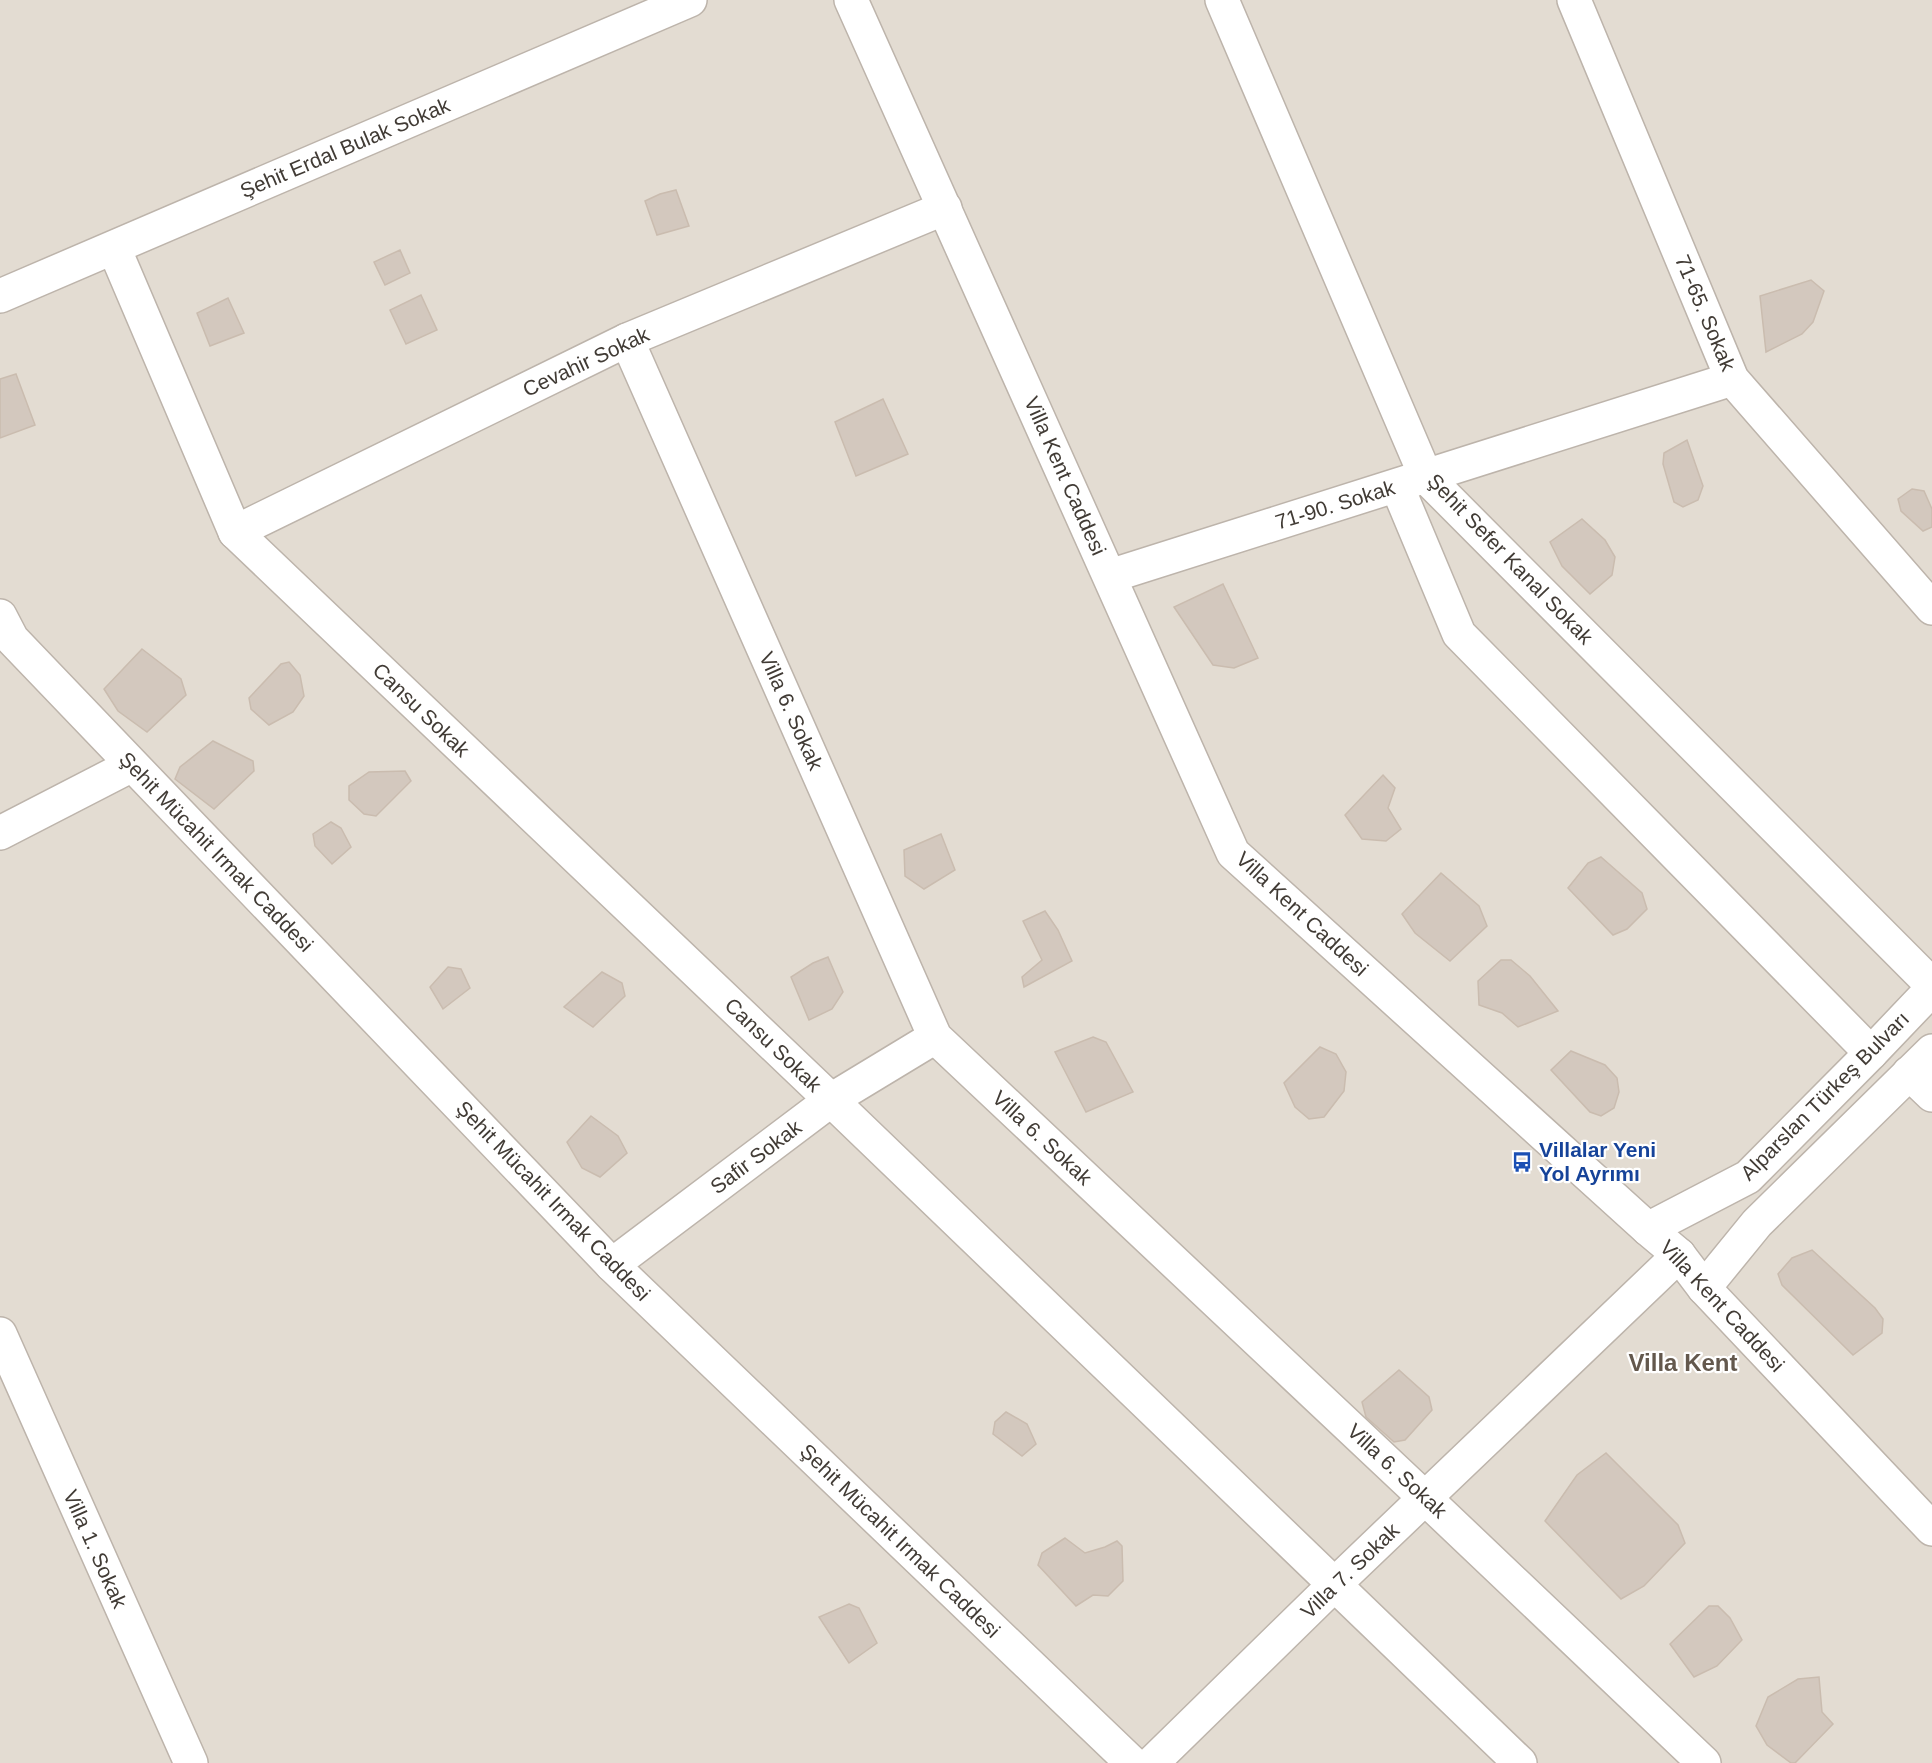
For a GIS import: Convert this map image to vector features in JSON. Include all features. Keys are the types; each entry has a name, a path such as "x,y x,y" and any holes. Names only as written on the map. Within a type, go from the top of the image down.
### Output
{"street":[{"name":"Şehit Erdal Bulak Sokak","path":"0,296 690,0"},
{"name":"Villa Kent Caddesi","path":"851,0 1233,853 1679,1255 1704,1288 1932,1529"},
{"name":"Şehit Sefer Kanal Sokak","path":"1222,0 1411,482 1459,634 1871,1053"},
{"name":"71-65. Sokak","path":"1574,0 1732,379 1932,608"},
{"name":"Cevahir Sokak","path":"235,532 627,340 945,208"},
{"name":"Cansu Sokak","path":"114,248 235,532 831,1100"},
{"name":"Villa 6. Sokak","path":"627,340 935,1037 1704,1763"},
{"name":"71-90. Sokak","path":"1110,576 1732,379"},
{"name":"Şehit Sefer Kanal Sokak","path":"1411,482 1932,987"},
{"name":"Şehit Mücahit Irmak Caddesi","path":"0,616 12,639 612,1265 1131,1763"},
{"path":"0,833 132,765"},
{"name":"Alparslan Türkeş Bulvarı","path":"1648,1229 1748,1177 1871,1053 1932,987"},
{"name":"Safir Sokak","path":"612,1265 831,1100 935,1037"},
{"name":"Alparslan Türkeş Bulvarı","path":"1704,1288 1757,1223 1924,1073"},
{"path":"831,1100 1520,1763"},
{"name":"Villa 7. Sokak","path":"1152,1763 1335,1584 1679,1255"},
{"name":"Villa 1. Sokak","path":"0,1334 191,1763"}],"shaded area":[{"path":"0,0 1932,0 1932,1763 0,1763"}],"building":[{"path":"676,190 689,226 657,235 645,201"},
{"path":"400,250 410,273 385,285 374,262"},
{"path":"1811,280 1824,291 1813,322 1802,334 1766,352 1760,296"},
{"path":"421,295 437,330 406,344 390,310"},
{"path":"228,298 244,333 210,346 197,313"},
{"path":"16,374 35,425 0,438 0,379"},
{"path":"883,399 908,454 856,476 835,422"},
{"path":"1687,440 1703,486 1698,500 1683,507 1674,502 1663,464 1664,453"},
{"path":"1912,489 1924,491 1932,509 1932,527 1923,531 1901,511 1898,499"},
{"path":"1582,519 1605,540 1615,557 1612,575 1590,594 1562,566 1550,542"},
{"path":"1223,584 1258,658 1234,668 1213,665 1174,607"},
{"path":"142,649 181,679 186,695 147,732 118,711 104,689"},
{"path":"289,662 300,675 304,696 293,712 269,725 251,709 249,698 281,664"},
{"path":"213,741 253,761 254,771 214,809 175,779 180,767"},
{"path":"405,771 411,781 376,816 364,814 349,800 349,786 369,772"},
{"path":"1383,775 1395,788 1388,808 1401,829 1386,841 1362,839 1345,815"},
{"path":"331,822 341,828 351,847 332,864 315,846 313,834"},
{"path":"941,834 955,870 924,889 905,876 904,850"},
{"path":"1601,857 1642,893 1647,909 1627,929 1613,935 1568,888 1588,863"},
{"path":"1441,873 1479,906 1487,926 1450,961 1415,933 1402,914"},
{"path":"1045,911 1058,930 1072,961 1024,987 1022,977 1042,960 1023,921"},
{"path":"828,957 843,992 832,1009 809,1020 791,977 813,963"},
{"path":"1501,960 1511,960 1530,976 1558,1011 1518,1027 1502,1013 1479,1005 1478,981"},
{"path":"448,967 461,969 470,988 443,1009 430,987"},
{"path":"602,972 622,983 625,996 593,1027 564,1007"},
{"path":"1093,1037 1106,1042 1133,1092 1086,1112 1055,1052"},
{"path":"1320,1047 1336,1054 1346,1072 1344,1091 1324,1117 1309,1119 1295,1107 1284,1083"},
{"path":"1571,1051 1605,1065 1617,1078 1619,1092 1614,1108 1601,1116 1590,1112 1551,1070"},
{"path":"591,1116 618,1136 627,1153 600,1177 582,1168 567,1142"},
{"path":"1812,1250 1875,1308 1883,1319 1882,1333 1853,1355 1782,1285 1778,1274 1792,1258"},
{"path":"1399,1370 1429,1397 1432,1410 1405,1440 1394,1442 1366,1417 1362,1402"},
{"path":"1006,1412 1027,1424 1036,1444 1022,1456 993,1434 995,1422"},
{"path":"1606,1453 1678,1525 1685,1543 1644,1586 1621,1599 1545,1521 1577,1475"},
{"path":"1065,1538 1085,1553 1117,1541 1122,1546 1123,1581 1108,1596 1093,1595 1076,1606 1038,1565 1042,1553"},
{"path":"849,1604 859,1608 877,1643 849,1663 819,1617"},
{"path":"1709,1606 1718,1606 1730,1618 1742,1640 1717,1666 1694,1677 1670,1644"},
{"path":"1819,1677 1822,1712 1833,1724 1795,1763 1791,1763 1767,1745 1756,1726 1768,1697 1798,1679"}],"place":[{"name":"Villalar Yeni Yol Ayrımı","path":"1522,1162"}],"district":[{"name":"Villa Kent","path":"1683,1363"}]}
